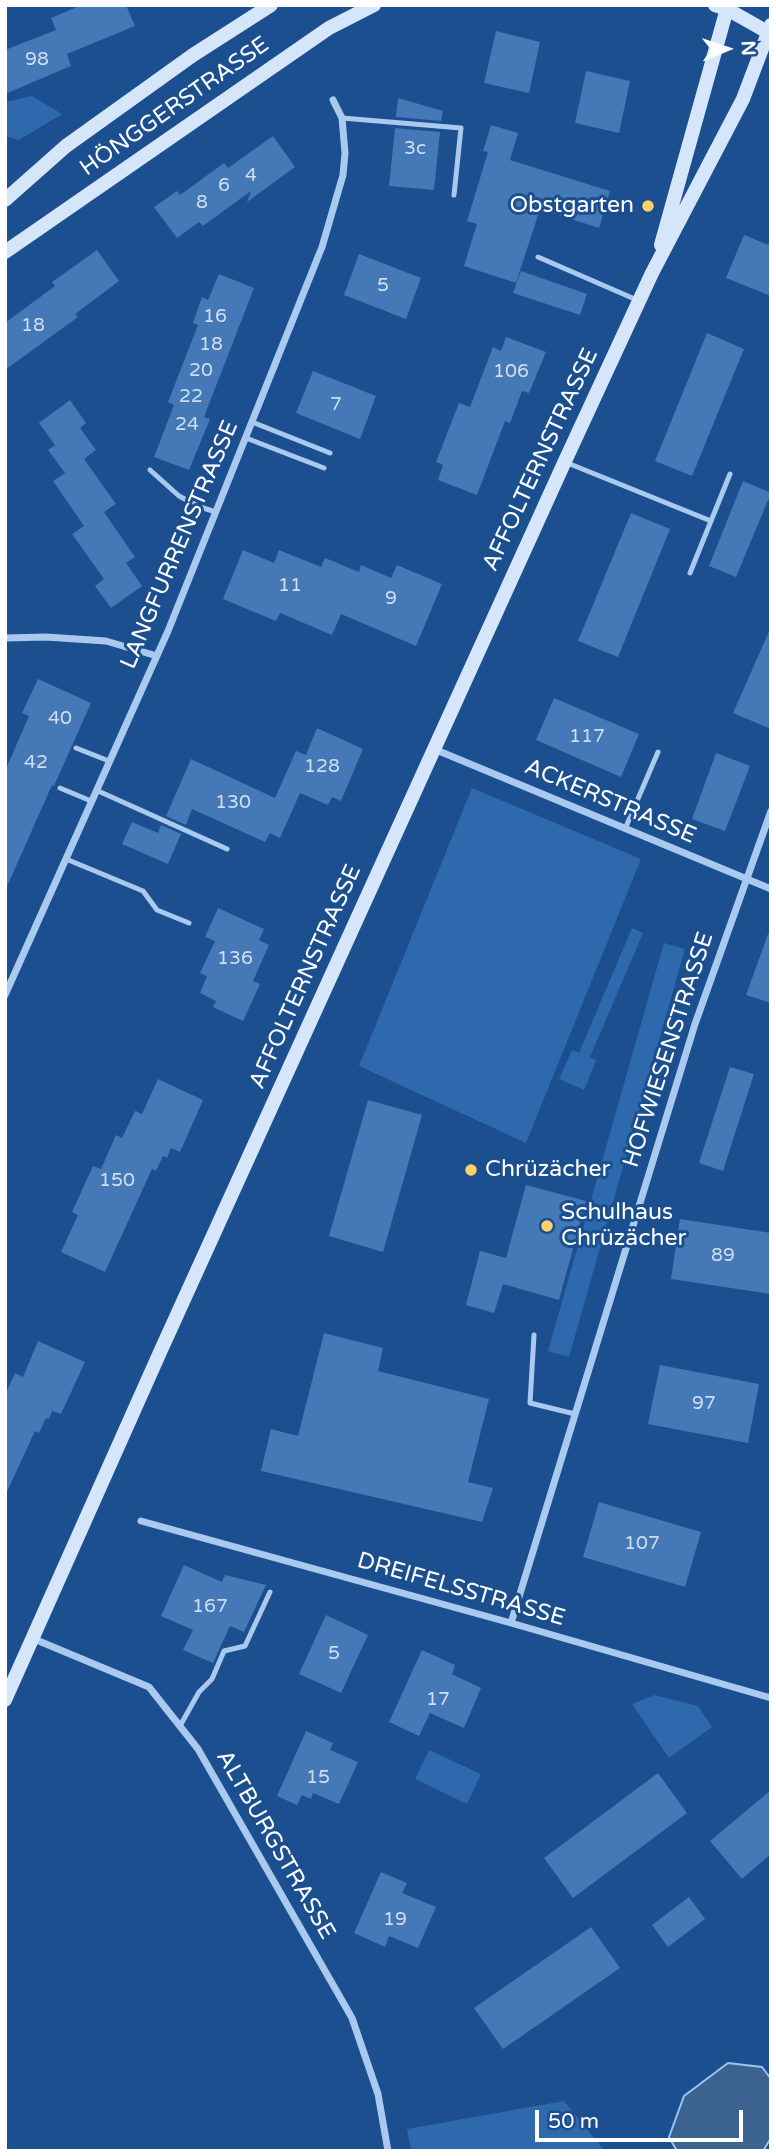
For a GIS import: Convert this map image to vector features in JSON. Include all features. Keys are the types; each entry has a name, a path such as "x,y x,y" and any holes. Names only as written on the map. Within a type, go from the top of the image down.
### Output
{"street":[{"name":"HÖNGGERSTRASSE","path":"5,200 66,146 193,55 271,5"},
{"name":"HÖNGGERSTRASSE","path":"8,245 329,28 374,5"},
{"path":"723,6 770,30"},
{"name":"AFFOLTERNSTRASSE","path":"652,273 723,6"},
{"name":"AFFOLTERNSTRASSE","path":"5,1700 565,461 652,273 743,99 770,30"},
{"name":"LANGFURRENSTRASSE","path":"5,995 156,656 322,247 338,197 345,153 342,118 333,100"},
{"path":"5,638 46,637 107,641 156,656"},
{"name":"ACKERSTRASSE","path":"434,749 771,889"},
{"name":"HOFWIESENSTRASSE","path":"511,1623 695,1024 771,811"},
{"name":"DREIFELSSTRASSE","path":"141,1521 771,1698"},
{"name":"ALTBURGSTRASSE","path":"34,1639 149,1687 198,1749 352,2018 378,2094 388,2151"}],"lane":[{"path":"342,118 461,128 454,195"},
{"path":"538,257 639,301"},
{"path":"252,422 330,453"},
{"path":"246,438 324,468"},
{"path":"565,461 711,521"},
{"path":"150,470 179,496 216,512"},
{"path":"690,573 730,474"},
{"path":"76,748 109,761"},
{"path":"625,829 658,752"},
{"path":"60,788 91,801"},
{"path":"96,790 227,849"},
{"path":"65,859 143,891 157,910 188,923"},
{"path":"534,1335 530,1403 575,1414"},
{"path":"180,1726 199,1692 212,1679 224,1651 245,1646 270,1592"}],"shaded area":[{"path":"32,96 62,114 19,140 5,136 5,102"},
{"path":"472,788 641,859 526,1143 359,1066"},
{"path":"632,928 643,933 590,1057 596,1061 584,1090 559,1079 572,1050 579,1053"},
{"path":"664,943 685,949 569,1357 548,1351"},
{"path":"655,1695 698,1706 712,1727 669,1758 632,1704"},
{"path":"429,1750 481,1774 467,1804 415,1779"},
{"path":"728,2063 762,2067 771,2079 771,2138 763,2151 677,2151 669,2137 684,2096"},
{"path":"564,2101 605,2151 411,2151 407,2129"}],"building":[{"path":"82,5 126,5 135,26 67,54 71,66 5,94 5,50 56,30 51,18"},
{"path":"496,31 540,42 529,93 484,83"},
{"path":"586,71 630,81 619,133 575,123"},
{"path":"398,98 443,111 441,121 396,117"},
{"path":"491,125 518,133 510,160 610,191 599,228 540,209 516,283 464,266 477,224 467,221 488,152 483,151"},
{"path":"395,128 440,132 434,190 389,186"},
{"path":"273,136 295,167 247,202 251,191 203,226 199,222 177,238 154,207 177,191 180,195 224,163 228,168"},
{"path":"744,235 771,246 771,296 726,278"},
{"path":"97,250 119,281 75,314 78,317 5,370 5,323 55,286 52,282"},
{"path":"359,254 421,278 406,319 344,295"},
{"path":"521,271 587,294 580,315 513,293"},
{"path":"219,274 254,288 204,417 210,419 189,470 154,457 174,405 168,402 198,325 193,323 202,297 208,300"},
{"path":"707,333 744,349 692,476 655,461"},
{"path":"506,337 546,352 529,393 522,391 510,423 505,421 477,495 438,480 443,465 436,462 459,403 470,407 493,347 501,351"},
{"path":"313,371 376,396 360,439 296,413"},
{"path":"70,400 86,423 80,428 96,450 84,459 116,504 104,512 135,557 126,563 142,586 111,608 95,586 104,579 72,534 84,526 53,481 65,473 48,450 55,445 39,423"},
{"path":"743,481 771,493 736,577 709,566"},
{"path":"631,513 670,529 618,657 578,641"},
{"path":"243,550 274,563 279,550 321,567 325,558 359,572 361,565 391,578 397,565 442,584 416,646 341,614 332,635 280,613 276,621 223,599"},
{"path":"771,627 771,729 733,713"},
{"path":"38,679 91,703 5,891 5,771 29,716 22,713"},
{"path":"554,698 639,734 621,777 536,740"},
{"path":"317,728 363,749 341,801 332,797 328,805 300,793 280,838 270,833 265,842 192,809 186,825 166,816 191,759 275,798 296,751 306,755"},
{"path":"716,753 750,766 725,831 692,819"},
{"path":"132,822 158,833 161,825 181,834 168,864 122,844"},
{"path":"218,908 264,929 259,940 269,945 253,981 260,984 243,1021 213,1007 216,1001 200,993 207,976 200,973 215,941 205,937"},
{"path":"768,934 771,934 771,1003 746,995"},
{"path":"730,1067 754,1074 723,1171 699,1163"},
{"path":"158,1079 203,1100 180,1152 171,1148 167,1158 163,1156 156,1171 152,1169 105,1272 61,1252 78,1215 72,1212 93,1166 101,1169 116,1135 122,1138 135,1111 142,1114"},
{"path":"368,1100 422,1115 383,1252 329,1236"},
{"name":"Schulhaus Chrüzächer","path":"526,1185 586,1201 559,1300 503,1284 494,1313 466,1305 480,1251 506,1258"},
{"path":"680,1219 771,1233 771,1294 671,1279"},
{"path":"324,1333 383,1348 378,1371 489,1399 468,1482 493,1488 482,1522 261,1471 271,1429 298,1436"},
{"path":"38,1341 85,1362 61,1414 52,1411 39,1433 35,1431 5,1496 5,1395 15,1373 23,1377"},
{"path":"660,1365 759,1384 748,1443 648,1424"},
{"path":"599,1502 701,1532 685,1587 583,1557"},
{"path":"184,1565 222,1582 225,1575 266,1585 244,1632 230,1626 213,1663 183,1650 193,1630 161,1616"},
{"path":"326,1615 368,1635 341,1693 299,1674"},
{"path":"422,1650 455,1665 452,1674 481,1688 464,1728 430,1713 419,1736 389,1722"},
{"path":"306,1731 333,1743 330,1750 358,1762 339,1804 313,1793 311,1799 302,1795 297,1805 277,1796"},
{"path":"658,1773 687,1813 573,1898 544,1858"},
{"path":"771,1790 771,1854 742,1879 710,1841"},
{"path":"381,1872 407,1883 402,1893 436,1907 418,1948 389,1936 385,1947 354,1933"},
{"path":"689,1897 705,1919 668,1947 652,1925"},
{"path":"591,1927 620,1968 503,2049 474,2008"}],"place":[{"name":"Obstgarten","path":"648,206"},
{"name":"Chrüzächer","path":"471,1170"},
{"name":"Schulhaus Chrüzächer","path":"547,1226"}]}
